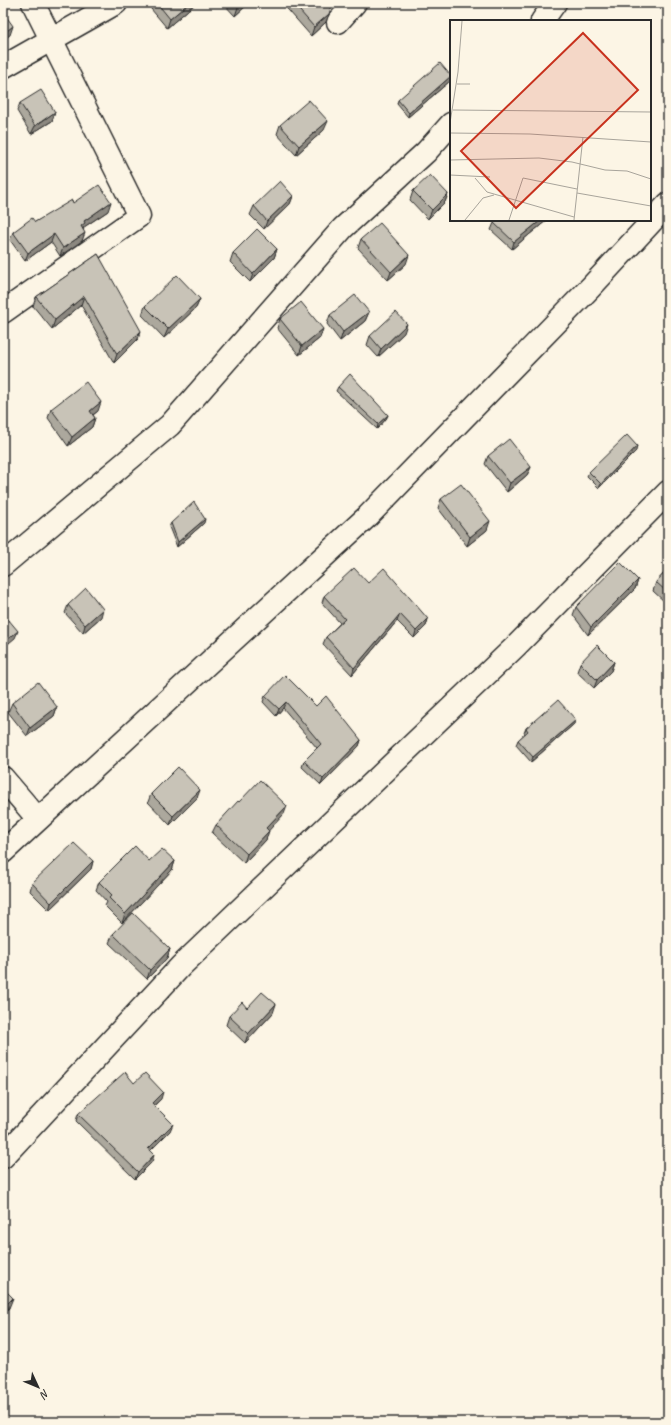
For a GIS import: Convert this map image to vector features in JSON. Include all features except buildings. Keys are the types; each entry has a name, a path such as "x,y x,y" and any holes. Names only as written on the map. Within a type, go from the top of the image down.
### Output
{"street":[{"path":"3,312 139,216 53,40 33,3"},
{"path":"3,67 116,3"},
{"path":"338,22 355,3"},
{"path":"543,20 556,3"},
{"path":"3,565 170,425 343,228 426,152 450,125"},
{"path":"3,852 368,516 590,288 668,204"},
{"path":"3,1157 180,966 516,646 668,492"},
{"path":"3,778 38,819"}]}
